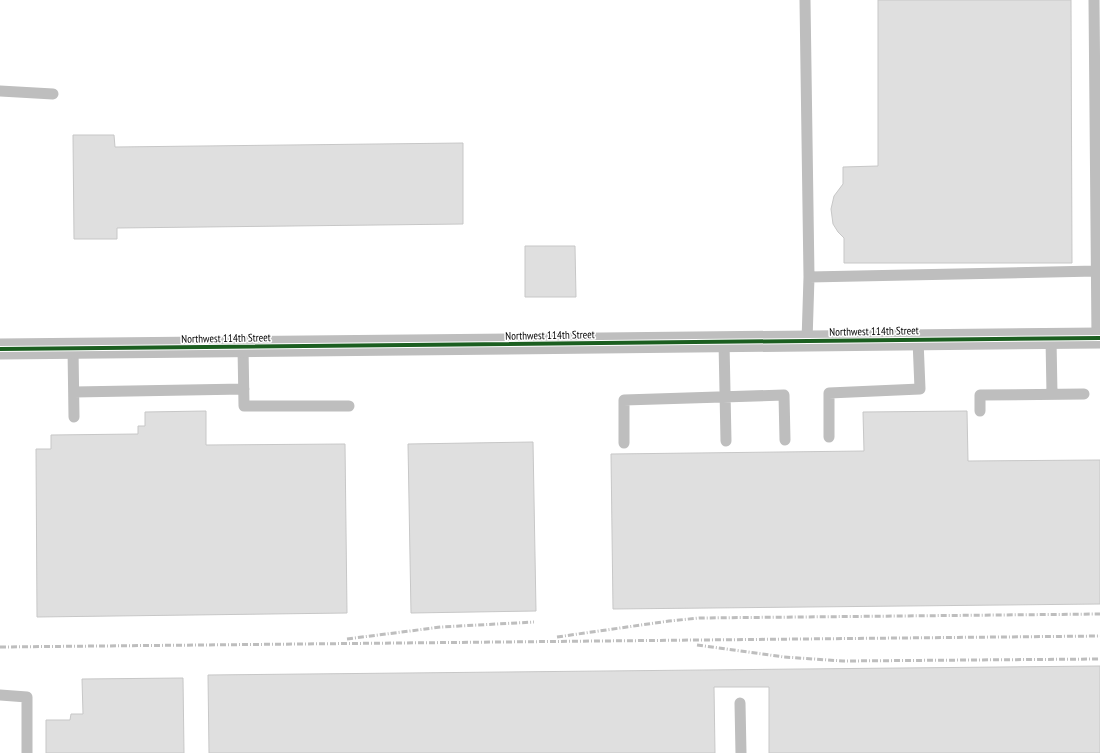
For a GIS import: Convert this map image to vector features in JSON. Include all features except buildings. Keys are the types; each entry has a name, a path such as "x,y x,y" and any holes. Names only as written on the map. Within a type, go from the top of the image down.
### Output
{"street":[{"name":"Northwest 114th Street","path":"0,349 1098,338"}],"lane":[{"path":"805,0 809,277 808,341"},
{"path":"1094,0 1096,271 1098,338"},
{"path":"0,90 53,94"},
{"path":"809,277 1096,271"},
{"path":"1051,338 1052,394"},
{"path":"829,437 829,393 920,389 918,340"},
{"path":"724,342 726,441"},
{"path":"243,347 244,406 349,406"},
{"path":"73,348 74,417"},
{"path":"74,392 244,389"},
{"path":"980,411 980,395 1084,394"},
{"path":"624,443 624,400 725,396 784,395 785,440"},
{"path":"0,695 27,697 27,753"},
{"path":"740,703 741,753"}],"railway":[{"path":"557,637 699,618 1100,614"},
{"path":"347,639 441,627 534,622"},
{"path":"0,647 1100,636"},
{"path":"697,645 784,657 843,661 1100,659"}],"cycle path":[{"path":"0,349 1100,338"}]}
